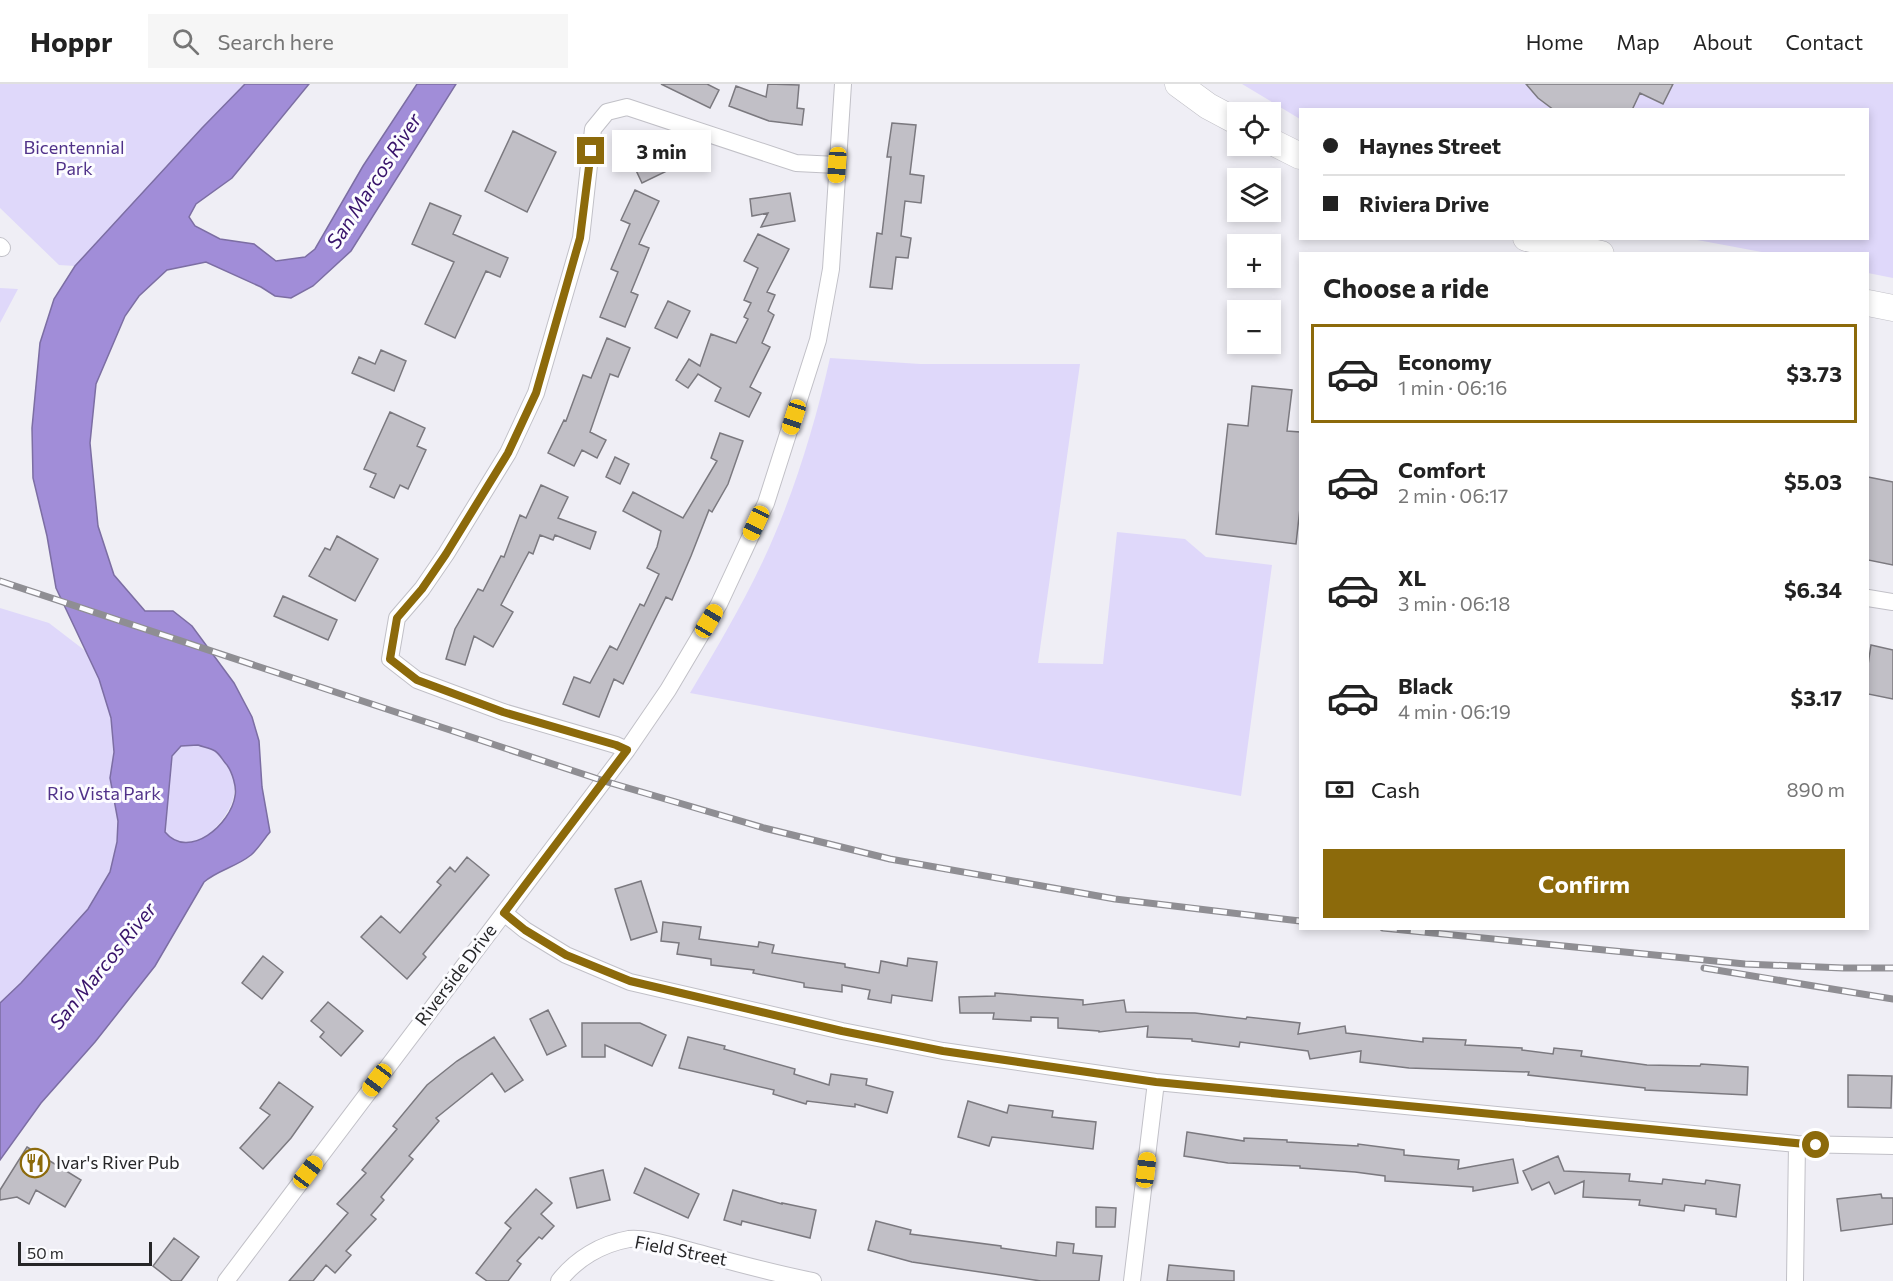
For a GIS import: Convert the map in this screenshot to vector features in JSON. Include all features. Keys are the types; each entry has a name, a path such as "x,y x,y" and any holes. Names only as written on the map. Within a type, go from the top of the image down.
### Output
{"main road":[{"path":"1178,84 1208,106 1227,116"},
{"path":"1281,146 1299,156"},
{"path":"1535,240 1592,252"},
{"path":"1869,303 1893,308"}],"street":[{"name":"Riverside Drive","path":"226,1281 627,750 668,690 719,604 766,503 818,340 831,269 843,84"},
{"path":"627,750 503,712 417,680 390,659 397,618 422,589 446,554 508,453 536,393 580,238 593,129 607,112 627,107 796,162 837,165"},
{"path":"1869,598 1893,602"},
{"path":"504,913 525,930 566,955 619,977 660,990 943,1051 1156,1082 1797,1144 1893,1146"},
{"path":"1132,1281 1156,1082"},
{"path":"1796,1281 1797,1144"},
{"name":"Field Street","path":"559,1281 567,1270 585,1256 603,1247 631,1239 668,1245 813,1281"}],"green space":[{"name":"Bicentennial Park","path":"0,84 245,84 75,266 59,265 0,208"},
{"path":"1242,84 1893,84 1893,278 1869,273 1869,252 1762,252 1697,240 1869,240 1869,108 1299,108 1299,118 1281,108 1281,102 1272,102"},
{"path":"0,288 18,289 0,323"},
{"path":"830,358 920,364 1080,364 1038,663 1103,664 1117,532 1185,539 1206,557 1272,565 1241,796 690,693 736,614 783,515 817,411"},
{"name":"Rio Vista Park","path":"0,608 49,623 217,752 231,771 235,789 226,814 209,835 0,1035"}],"water":[{"name":"San Marcos River","path":"245,84 309,84 232,178 196,204 189,217 195,226 220,239 254,244 276,261 305,257 315,249 363,166 417,84 456,84 351,251 313,286 291,298 275,296 261,287 206,262 167,270 139,296 125,316 96,384 90,443 98,526 114,575 145,611 173,611 192,626 234,683 252,717 259,741 262,787 270,832 251,855 204,882 155,966 95,1042 41,1103 0,1160 0,1003 88,909 110,872 117,842 118,821 110,778 114,752 111,718 99,679 56,588 47,536 33,478 32,428 40,343 54,299 75,266","holes":["198,745 215,751 227,765 234,780 235,796 226,818 217,827 197,841 186,843 175,840 165,832 172,756 181,746"]}],"building":[{"path":"661,84 707,84 719,90 710,108"},
{"path":"768,84 799,85 797,108 804,109 802,125 769,121 729,106 736,86 766,97"},
{"path":"1526,84 1673,84 1663,104 1640,93 1633,108 1551,108 1538,98"},
{"path":"892,123 916,125 910,174 924,176 921,203 905,201 901,236 911,238 908,258 896,257 892,289 870,287 877,233 882,234 891,157 887,157"},
{"path":"513,131 556,152 527,212 485,191"},
{"path":"663,152 671,169 642,183 634,166"},
{"path":"635,190 659,201 639,244 649,248 631,292 638,295 625,327 600,317 618,272 611,269 630,224 621,220"},
{"path":"790,193 795,221 761,227 768,213 752,216 750,199"},
{"path":"430,203 461,216 453,234 508,258 500,277 486,271 455,338 425,324 454,262 412,244"},
{"path":"758,234 789,249 767,292 775,295 768,311 774,315 762,343 770,347 750,387 761,393 749,417 715,401 721,388 698,374 688,388 676,380 689,359 700,366 711,334 736,343 748,319 744,317 751,303 744,300 758,268 744,261"},
{"path":"668,301 690,311 677,338 655,328"},
{"path":"607,338 630,348 618,377 610,374 590,432 606,440 597,458 582,450 574,466 548,453 564,420 566,421 583,375 591,378"},
{"path":"381,350 406,361 394,391 352,373 359,357 375,364"},
{"path":"1252,386 1292,390 1287,431 1299,432 1299,517 1296,544 1216,534 1228,424 1248,426"},
{"path":"390,412 425,428 417,446 426,450 408,489 400,485 394,498 370,487 376,474 364,469"},
{"path":"720,433 743,441 728,484 712,512 709,510 672,600 666,597 623,684 614,679 599,717 563,704 574,677 590,683 610,646 617,650 640,604 644,606 659,574 647,568 657,547 661,531 623,511 633,492 683,518 717,461 711,458"},
{"path":"615,457 629,464 620,484 606,477"},
{"path":"1869,477 1893,482 1893,565 1869,560"},
{"path":"541,485 568,497 558,518 596,532 590,549 555,535 553,540 540,535 533,554 529,552 501,605 513,612 493,647 474,636 465,665 446,659 455,629 478,589 483,591 501,556 504,557 520,515 526,518"},
{"path":"337,536 378,559 355,601 309,576 325,548 330,550"},
{"path":"283,596 337,620 328,640 274,616"},
{"path":"1871,645 1893,650 1893,699 1869,694"},
{"path":"467,857 489,875 423,954 426,957 407,979 361,937 381,916 400,933 441,885 437,882 450,867 455,872"},
{"path":"641,881 657,932 631,940 615,889"},
{"path":"663,922 701,927 699,939 758,947 759,942 774,945 772,953 845,964 845,967 879,973 881,961 907,966 908,958 937,962 932,1001 892,995 891,1003 868,999 870,990 842,985 842,992 804,987 804,983 753,973 754,970 711,965 711,959 677,954 679,943 661,941"},
{"path":"263,956 283,972 262,999 242,983"},
{"path":"995,993 1083,1000 1083,1005 1124,1000 1126,1012 1195,1013 1300,1023 1298,1034 1345,1026 1346,1033 1423,1042 1423,1038 1466,1040 1465,1045 1522,1048 1522,1050 1553,1054 1554,1048 1582,1051 1581,1056 1647,1065 1700,1066 1701,1064 1748,1067 1747,1095 1645,1090 1645,1088 1528,1075 1529,1072 1409,1068 1360,1062 1361,1051 1310,1059 1308,1051 1240,1042 1239,1047 1192,1041 1192,1039 1147,1037 1148,1026 1099,1032 1058,1028 1058,1018 1031,1017 1031,1021 993,1019 994,1013 960,1013 959,997 995,996"},
{"path":"328,1002 363,1031 341,1056 320,1037 324,1032 311,1021"},
{"path":"548,1010 566,1046 547,1055 530,1019"},
{"path":"582,1023 640,1023 666,1035 652,1066 605,1045 605,1057 582,1057"},
{"path":"494,1037 523,1080 505,1092 492,1073 436,1118 439,1121 409,1156 413,1159 381,1197 384,1200 371,1215 376,1219 346,1251 351,1255 335,1273 326,1265 313,1281 289,1281 348,1213 337,1204 366,1173 362,1170 397,1129 393,1126 427,1085 457,1061"},
{"path":"688,1037 725,1046 724,1049 795,1069 794,1074 829,1085 831,1074 867,1079 866,1085 893,1092 887,1113 855,1104 855,1107 807,1101 806,1104 773,1094 774,1090 679,1068"},
{"path":"1848,1075 1892,1076 1891,1108 1848,1107"},
{"path":"279,1082 313,1107 291,1138 263,1169 240,1148 270,1115 260,1108"},
{"path":"968,1101 1007,1113 1009,1105 1053,1111 1052,1117 1096,1122 1093,1149 992,1137 989,1146 958,1137"},
{"path":"1187,1132 1244,1141 1244,1138 1287,1140 1287,1142 1358,1146 1358,1144 1404,1150 1404,1155 1459,1160 1458,1169 1513,1159 1518,1183 1473,1191 1473,1187 1385,1181 1385,1176 1355,1172 1300,1168 1300,1166 1228,1163 1184,1156"},
{"name":"Ivar's River Pub","path":"27,1147 81,1180 65,1207 36,1190 29,1204 17,1197 0,1200 0,1190"},
{"path":"1558,1156 1564,1171 1630,1174 1629,1181 1662,1184 1663,1179 1705,1184 1706,1180 1740,1185 1736,1217 1716,1214 1716,1209 1685,1205 1684,1211 1639,1205 1640,1200 1583,1197 1584,1181 1555,1194 1549,1182 1532,1190 1523,1171"},
{"path":"645,1168 699,1194 688,1218 634,1193"},
{"path":"603,1170 610,1200 577,1208 570,1178"},
{"path":"536,1189 552,1203 541,1214 554,1226 542,1239 539,1237 517,1261 521,1264 508,1281 487,1281 476,1273 511,1228 505,1223"},
{"path":"733,1190 782,1204 816,1210 810,1238 742,1221 741,1225 724,1220"},
{"path":"1881,1194 1882,1198 1893,1198 1893,1224 1841,1231 1837,1199"},
{"path":"1096,1207 1116,1208 1115,1227 1096,1227"},
{"path":"876,1221 911,1230 910,1234 1056,1256 1057,1242 1074,1244 1073,1253 1102,1256 1099,1281 1041,1281 912,1262 868,1250"},
{"path":"174,1238 199,1257 181,1281 172,1281 153,1266"},
{"path":"1169,1265 1234,1271 1234,1281 1167,1281"}],"railway":[{"path":"0,581 604,781 764,828 890,859 1115,899 1299,921"},
{"path":"1403,930 1745,964 1893,968"},
{"path":"1704,968 1893,999"}],"place":[{"name":"Ivar's River Pub","path":"35,1163"}],"route":[{"path":"591,151 580,238 536,393 508,453 446,554 422,589 397,618 390,659 417,680 503,712 627,750 504,913 525,930 566,955 630,981 660,990 842,1031 943,1051 1156,1082 1816,1145"}]}
